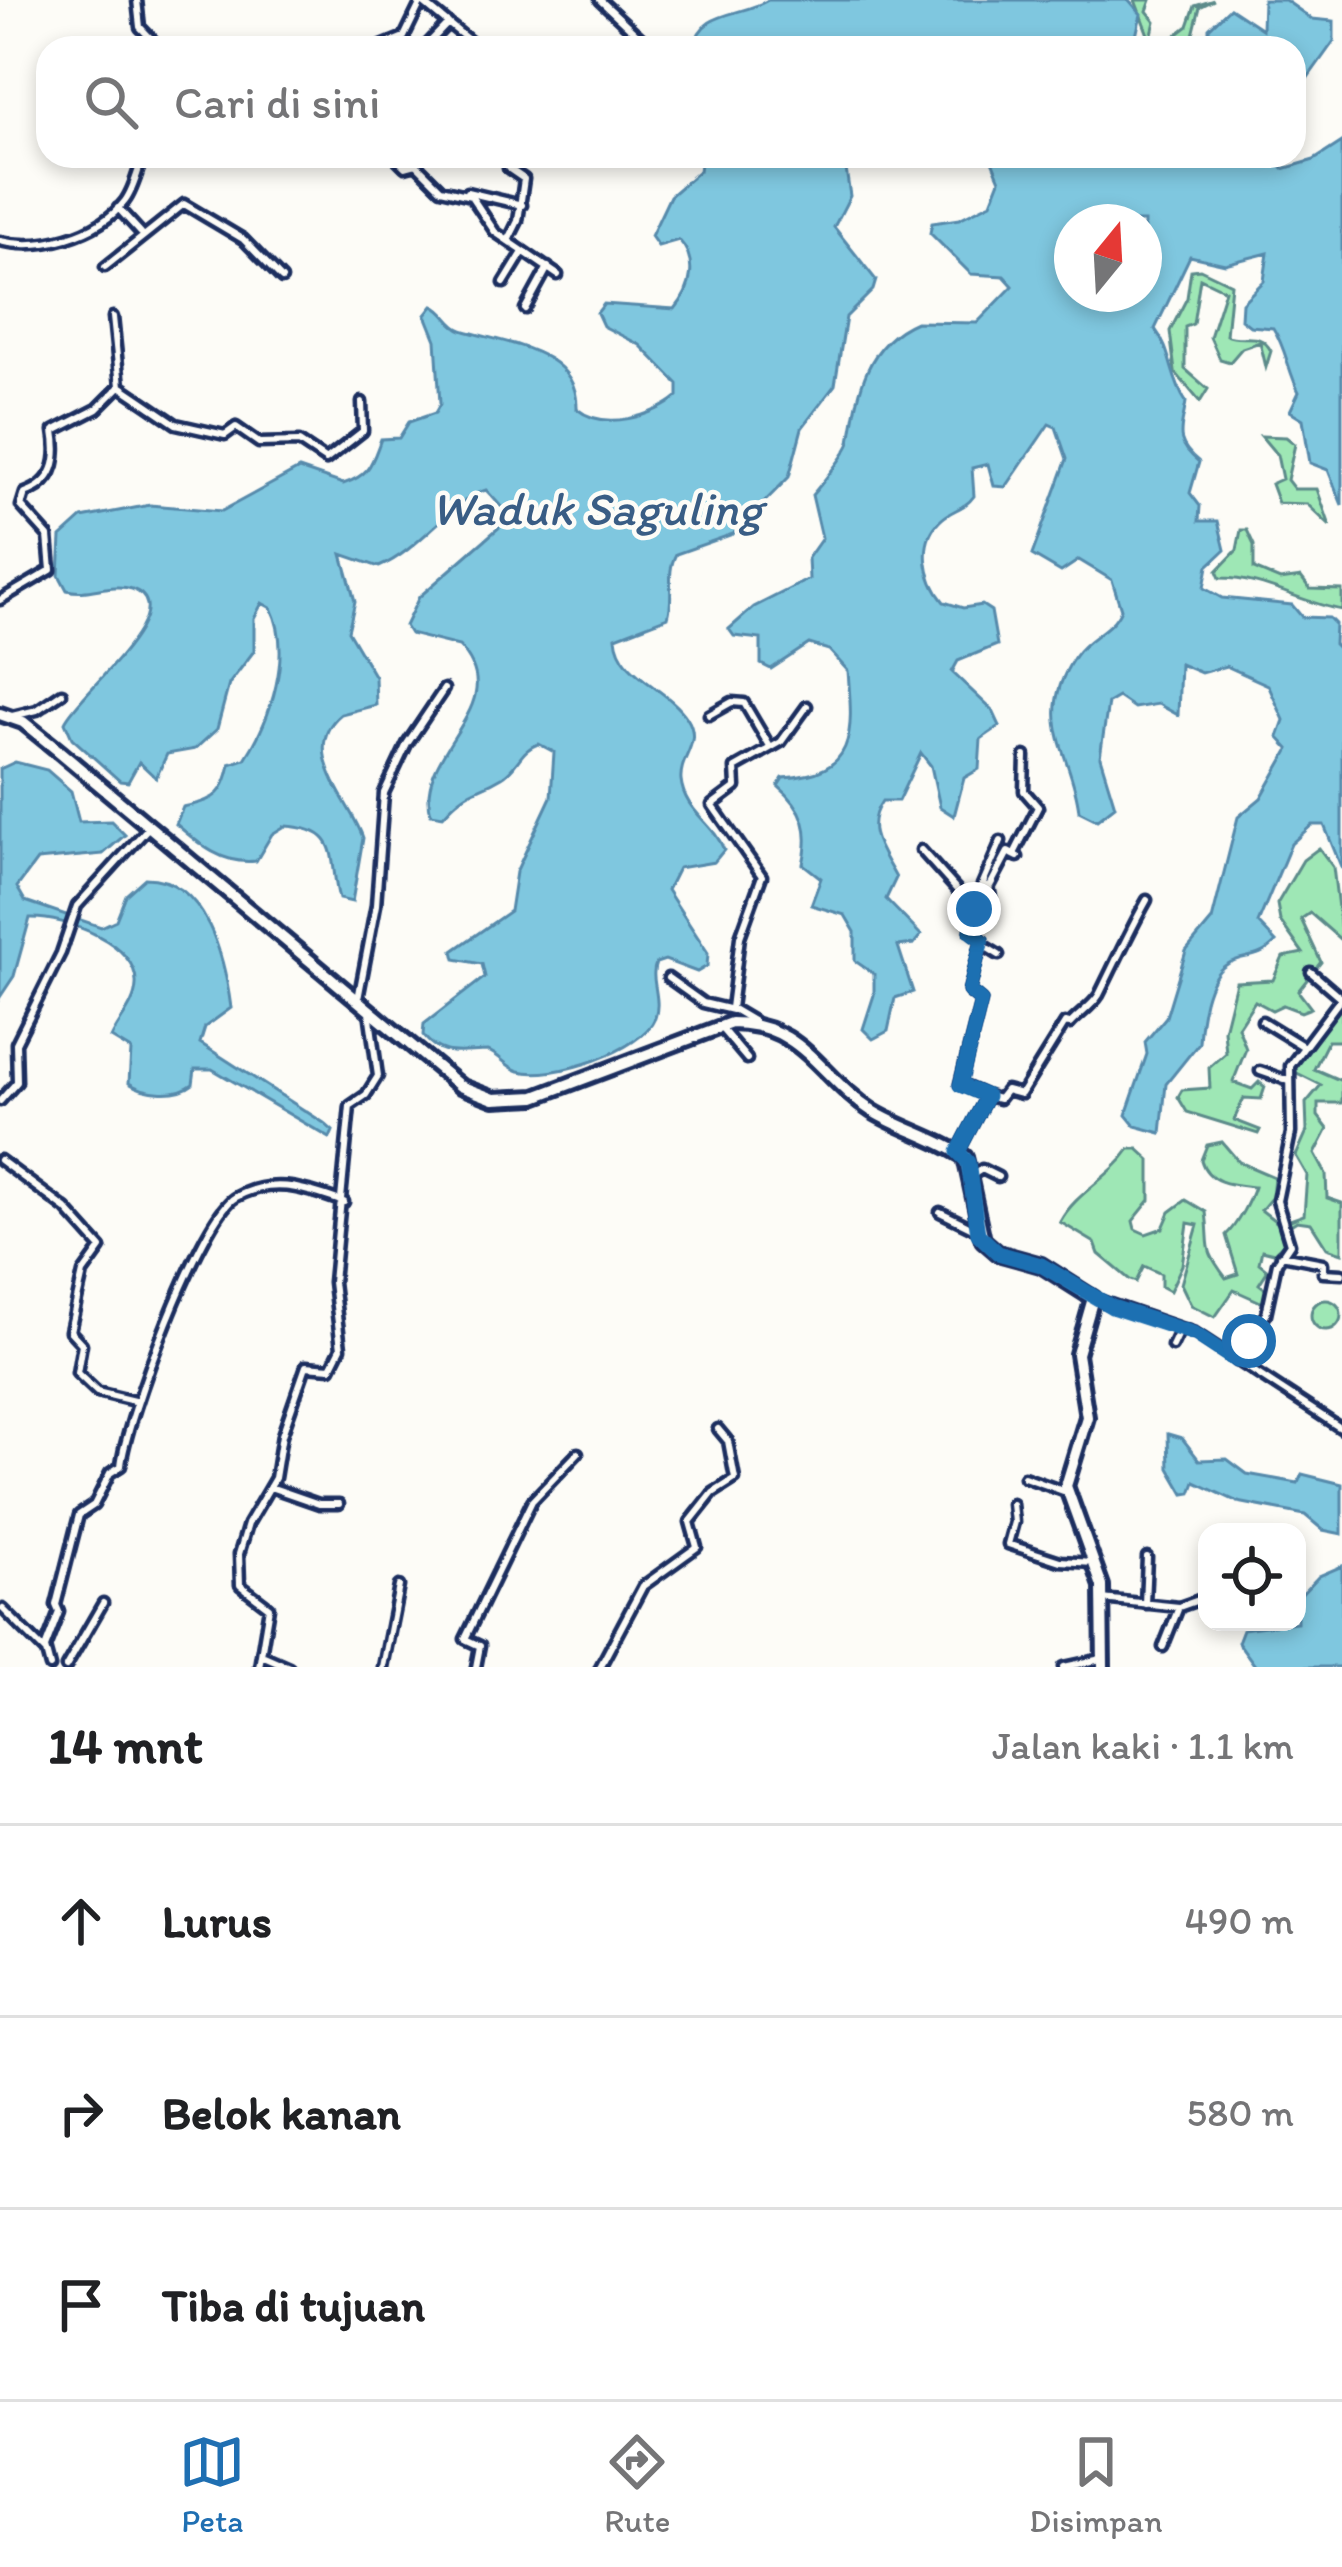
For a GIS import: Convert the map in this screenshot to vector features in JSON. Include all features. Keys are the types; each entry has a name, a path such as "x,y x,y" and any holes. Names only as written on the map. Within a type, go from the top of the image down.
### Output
{"main road":[{"path":"4,715 28,726 449,1080 494,1099 535,1097 720,1027 756,1023 814,1056 869,1109 958,1152 967,1160 971,1176 977,1230 994,1250 1041,1265 1093,1298 1077,1354 1087,1418 1066,1471 1067,1492 1102,1599 1102,1663"}],"street":[{"path":"137,0 140,27 149,36"},
{"path":"600,0 614,3 610,11 638,36"},
{"path":"405,36 422,1 464,36"},
{"path":"436,36 448,23"},
{"path":"0,241 43,246 118,208 137,168"},
{"path":"420,168 441,189 522,205"},
{"path":"508,241 522,205 524,177 510,168"},
{"path":"462,193 508,241 558,275"},
{"path":"105,267 141,233 184,204 243,239 282,279"},
{"path":"118,208 141,233"},
{"path":"504,283 523,252"},
{"path":"525,309 548,267"},
{"path":"113,317 120,386"},
{"path":"120,386 181,426 225,435 239,428 259,443 298,442 326,460 363,431 362,402"},
{"path":"0,600 51,570 48,536 21,506 25,493 41,486 54,466 55,431 97,409 120,386"},
{"path":"260,1667 269,1606 240,1585 239,1557 248,1524 270,1487 306,1366 331,1368 340,1350 333,1282 344,1202 344,1144 350,1106 366,1095 378,1076 363,1007 384,793 407,744 444,689"},
{"path":"4,715 37,710 62,693"},
{"path":"709,715 732,702 744,703 770,747"},
{"path":"732,1010 740,937 763,876 712,805 736,788 735,768 783,740 808,706"},
{"path":"986,886 1014,854 1038,807 1024,791 1025,756"},
{"path":"0,1101 17,1082 16,1043 68,938 77,906 148,828"},
{"path":"998,955 971,931 974,909 999,843 1014,854"},
{"path":"921,850 974,909"},
{"path":"986,886 992,903"},
{"path":"981,944 969,991 981,1001 960,1085 999,1099 1006,1090 1021,1094 1065,1023 1070,1024 1100,994 1103,978 1122,954 1147,900"},
{"path":"1236,1361 1268,1310 1281,1256 1290,1244 1277,1202 1291,1133 1291,1060 1341,998 1311,972"},
{"path":"668,978 703,1003 732,1010 756,1023"},
{"path":"1262,1022 1301,1045"},
{"path":"720,1027 747,1059"},
{"path":"1260,1072 1289,1081"},
{"path":"958,1152 987,1096"},
{"path":"0,1160 66,1209 101,1248 83,1273 70,1331 82,1344 77,1372 97,1392 134,1401"},
{"path":"971,1176 982,1169 998,1177"},
{"path":"45,1651 59,1612 56,1605 71,1560 75,1525 84,1509 97,1502 110,1473 121,1466 134,1401 155,1363 177,1289 190,1274 211,1224 232,1199 265,1187 299,1185 344,1202"},
{"path":"940,1212 977,1230"},
{"path":"1281,1256 1323,1263 1323,1273 1342,1274"},
{"path":"1093,1298 1180,1329 1342,1429"},
{"path":"1172,1346 1180,1329"},
{"path":"600,1667 633,1613 643,1586 695,1549 698,1540 690,1522 713,1493 735,1479 728,1441 718,1429"},
{"path":"476,1667 480,1646 465,1639 489,1582 532,1502 578,1453"},
{"path":"1024,1477 1067,1492"},
{"path":"270,1487 319,1504 339,1504"},
{"path":"1012,1504 1015,1522 1008,1544 1060,1562 1094,1563"},
{"path":"1145,1604 1147,1557"},
{"path":"383,1667 399,1586"},
{"path":"1102,1599 1179,1607 1198,1600"},
{"path":"66,1667 104,1603"},
{"path":"1163,1647 1179,1607"},
{"path":"4,1610 45,1651 50,1667"},
{"path":"264,1655 289,1667"},
{"path":"1064,1667 1102,1663"}],"green space":[{"path":"1135,0 1151,0 1147,11 1155,21 1152,34 1156,36 1148,36"},
{"path":"1214,0 1200,7 1193,36 1175,36 1188,26 1195,6"},
{"path":"1200,269 1231,284 1226,335 1256,338 1271,351 1266,367 1260,342 1242,348 1230,362 1220,359 1210,337 1225,290 1200,278 1193,324 1185,327 1185,369 1208,389 1200,402 1175,372 1170,331 1187,298 1191,270"},
{"path":"1261,436 1286,437 1295,444 1287,480 1294,489 1317,489 1330,526 1307,504 1278,503 1271,484 1282,479 1277,455"},
{"path":"1241,530 1247,530 1254,545 1254,569 1280,580 1301,577 1310,589 1342,590 1342,610 1252,582 1220,578 1217,571 1237,550"},
{"path":"1319,848 1333,867 1342,941 1310,913 1301,919 1321,962 1298,991 1311,1008 1301,1012 1283,1005 1272,1010 1255,1001 1238,1027 1246,1049 1233,1082 1252,1089 1259,1082 1265,1087 1261,1099 1244,1098 1234,1120 1260,1130 1258,1134 1187,1112 1178,1097 1182,1090 1210,1088 1209,1068 1226,1053 1224,1030 1236,982 1273,980 1283,957 1303,953 1280,921 1277,904 1303,860"},
{"path":"1342,1005 1342,1041 1328,1041 1314,1069 1342,1081 1342,1103 1318,1103 1318,1116 1328,1129 1315,1154 1326,1174 1327,1198 1342,1203 1342,1253 1327,1248 1311,1223 1297,1221 1284,1229 1284,1243 1274,1253 1262,1250 1259,1263 1268,1270 1259,1284 1267,1290 1263,1303 1234,1290 1215,1317 1191,1305 1181,1284 1198,1225 1188,1223 1182,1265 1170,1291 1161,1286 1161,1274 1144,1266 1136,1282 1130,1280 1099,1254 1095,1243 1060,1222 1074,1202 1130,1149 1138,1149 1150,1160 1150,1200 1133,1221 1135,1229 1146,1234 1163,1228 1170,1212 1186,1200 1206,1212 1209,1247 1218,1268 1226,1278 1238,1274 1226,1235 1254,1187 1215,1179 1201,1160 1207,1145 1222,1142 1239,1162 1274,1177 1272,1197 1261,1210 1279,1224 1304,1215 1307,1175 1296,1156 1307,1131 1306,1103 1321,1085 1293,1071 1296,1060"},
{"path":"1326,1300 1337,1304 1341,1315 1337,1326 1326,1330 1315,1326 1311,1315 1315,1304"}],"water":[{"path":"768,0 1129,0 1141,14 1136,36 698,36 712,21"},
{"path":"1263,0 1285,0 1312,19 1334,21 1334,41 1306,80 1306,36 1209,36 1209,28 1230,8 1262,29"},
{"name":"Waduk Saguling","path":"1342,142 1342,505 1328,470 1310,463 1303,419 1290,411 1299,392 1273,328 1250,326 1241,319 1242,303 1264,281 1268,253 1225,264 1190,256 1155,329 1186,402 1182,441 1199,462 1190,493 1200,506 1199,521 1218,521 1225,550 1208,566 1204,588 1222,598 1292,605 1302,617 1329,618 1335,624 1334,644 1342,652 1342,869 1324,825 1312,825 1291,844 1258,923 1276,942 1262,953 1226,965 1213,980 1199,1043 1166,1084 1161,1133 1135,1126 1126,1115 1147,1054 1145,1042 1166,1017 1186,951 1212,920 1238,817 1261,798 1289,749 1278,737 1284,720 1268,685 1226,666 1201,673 1180,664 1178,715 1158,704 1134,708 1118,697 1108,703 1100,757 1115,806 1097,820 1079,811 1059,736 1057,700 1075,656 1121,609 1112,580 1079,560 1061,572 1032,555 1067,459 1056,427 1049,424 1006,487 994,486 988,464 972,468 974,496 942,519 929,538 928,571 944,602 963,608 982,605 991,611 997,645 958,661 952,672 993,711 1000,726 981,739 979,769 964,778 954,816 940,807 931,766 921,753 898,801 882,801 876,812 876,840 896,878 886,899 921,935 914,944 898,946 913,992 895,998 888,1031 873,1039 863,1029 874,995 874,974 855,961 855,932 845,915 811,905 821,878 803,864 804,821 778,786 783,778 825,768 845,747 850,714 848,671 829,650 809,644 771,669 761,664 761,639 734,636 729,629 754,607 809,579 808,558 822,538 812,495 848,446 866,373 885,343 916,322 977,323 1013,286 1004,276 971,274 930,233 932,223 959,219 991,203 1000,180 995,168 1306,168 1306,162"},
{"name":"Waduk Saguling","path":"846,168 850,196 834,227 876,280 873,290 846,317 835,385 802,428 789,477 733,534 676,554 668,617 616,637 625,661 679,707 691,727 692,743 681,772 683,791 724,850 714,862 678,868 667,890 708,953 707,966 697,972 665,960 656,963 655,1018 647,1030 615,1052 574,1067 519,1071 488,1051 437,1048 423,1035 424,1024 485,977 482,964 455,959 453,951 510,911 516,872 551,797 554,752 533,746 502,777 466,795 443,816 431,814 429,791 436,769 476,689 473,668 459,646 410,634 405,626 419,597 503,524 507,513 486,490 461,503 408,549 379,567 342,554 355,601 348,631 375,677 376,705 341,714 324,744 331,776 363,838 352,902 339,899 330,848 316,833 285,826 272,834 256,861 244,861 213,852 176,824 183,807 210,799 221,790 230,764 245,759 263,725 279,665 280,645 271,608 262,603 254,618 254,651 229,684 217,729 195,749 167,754 156,778 139,762 128,782 120,781 72,738 65,722 138,633 146,614 145,599 124,587 67,590 59,575 61,537 82,518 150,505 222,511 299,469 343,484 359,476 369,467 381,439 399,438 409,422 435,413 440,404 436,340 426,315 433,306 458,328 518,345 553,361 574,389 577,409 588,416 629,419 668,403 678,396 678,384 640,345 603,326 597,313 604,304 675,309 681,301 689,284 689,256 679,240 658,246 651,236 670,196 699,171"},
{"path":"15,762 47,770 71,791 79,822 111,821 125,835 103,854 37,860 17,887 25,901 101,927 116,920 126,895 145,878 184,892 198,907 218,946 231,1008 205,1027 200,1043 324,1123 333,1131 330,1138 212,1069 195,1069 193,1084 178,1091 152,1092 129,1083 131,1050 111,1038 133,1000 134,970 126,957 97,935 62,922 30,918 14,976 0,997 0,769"},
{"path":"1168,1434 1182,1438 1199,1460 1227,1459 1247,1474 1298,1483 1302,1474 1342,1484 1342,1534 1323,1530 1305,1515 1238,1502 1195,1482 1191,1493 1184,1494 1169,1468"},
{"path":"1342,1566 1342,1667 1256,1667 1238,1642 1242,1631 1306,1631 1306,1590 1319,1576"}],"route":[{"path":"974,909 971,932 982,940 969,991 981,1001 965,1049 970,1057 960,1085 987,1096 958,1152 968,1162 978,1234 1004,1256 1041,1265 1112,1307 1195,1334 1236,1361 1249,1341"}]}
